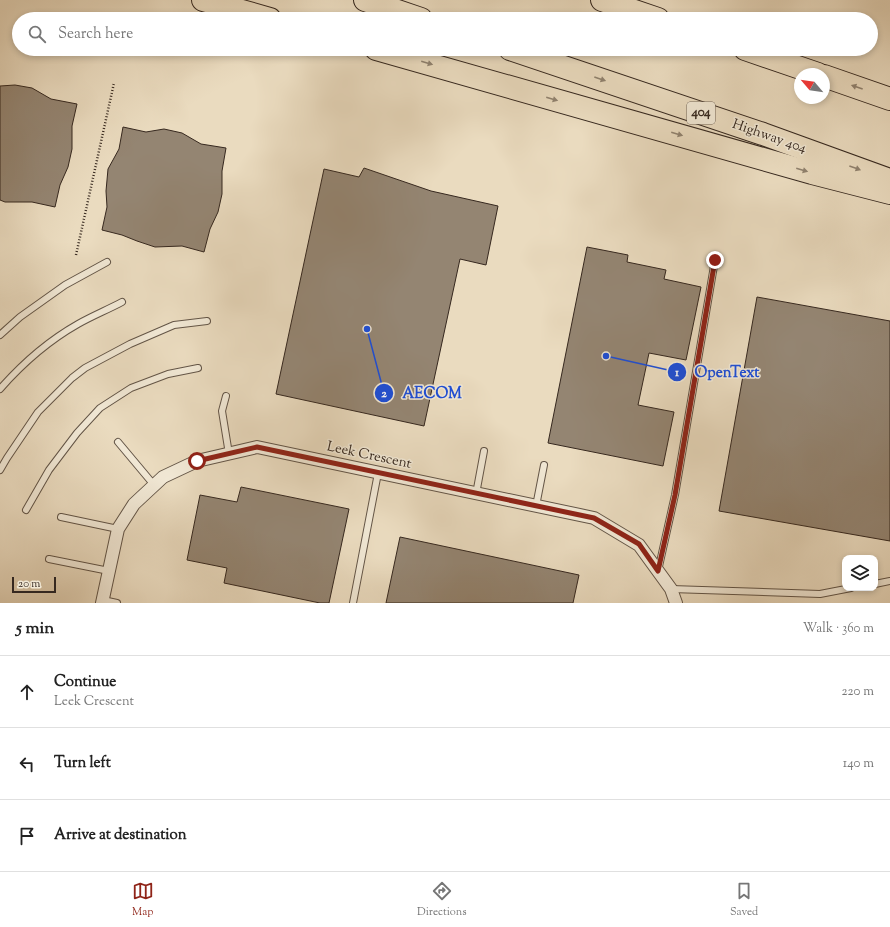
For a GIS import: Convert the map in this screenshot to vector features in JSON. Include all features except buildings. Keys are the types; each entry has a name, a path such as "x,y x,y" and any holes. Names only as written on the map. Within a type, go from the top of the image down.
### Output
{"highway":[{"path":"203,0 245,12"},
{"path":"365,0 400,12"},
{"path":"602,0 637,12"},
{"path":"401,56 805,171 890,193"},
{"name":"Highway 404","path":"531,56 763,134 890,180"},
{"path":"765,56 800,68"},
{"path":"830,78 890,99"}],"street":[{"name":"Leek Crescent","path":"102,602 118,529 134,504 163,477 197,461 257,447 594,518 639,544 671,589 676,603"}],"lane":[{"path":"658,571 675,495 715,260"},
{"path":"0,335 20,317 65,285 107,262"},
{"path":"0,390 16,372 46,346 78,324 122,302"},
{"path":"0,470 38,412 72,378 85,368 130,344 174,325 206,321"},
{"path":"26,510 49,470 77,433 100,408 131,388 168,374 198,368"},
{"path":"226,396 222,411 229,454"},
{"path":"118,442 154,485"},
{"path":"476,494 484,451"},
{"path":"536,506 544,465"},
{"path":"353,603 378,473"},
{"path":"61,517 118,529"},
{"path":"49,559 109,571"},
{"path":"878,583 890,581"},
{"path":"671,589 820,594 842,590"},
{"path":"102,602 117,603"}],"path":[{"path":"76,255 114,83"}],"place":[{"name":"AECOM","path":"367,329"},
{"name":"OpenText","path":"606,356"}],"route":[{"path":"197,461 257,447 594,518 639,544 658,571 675,495 715,260"}]}
